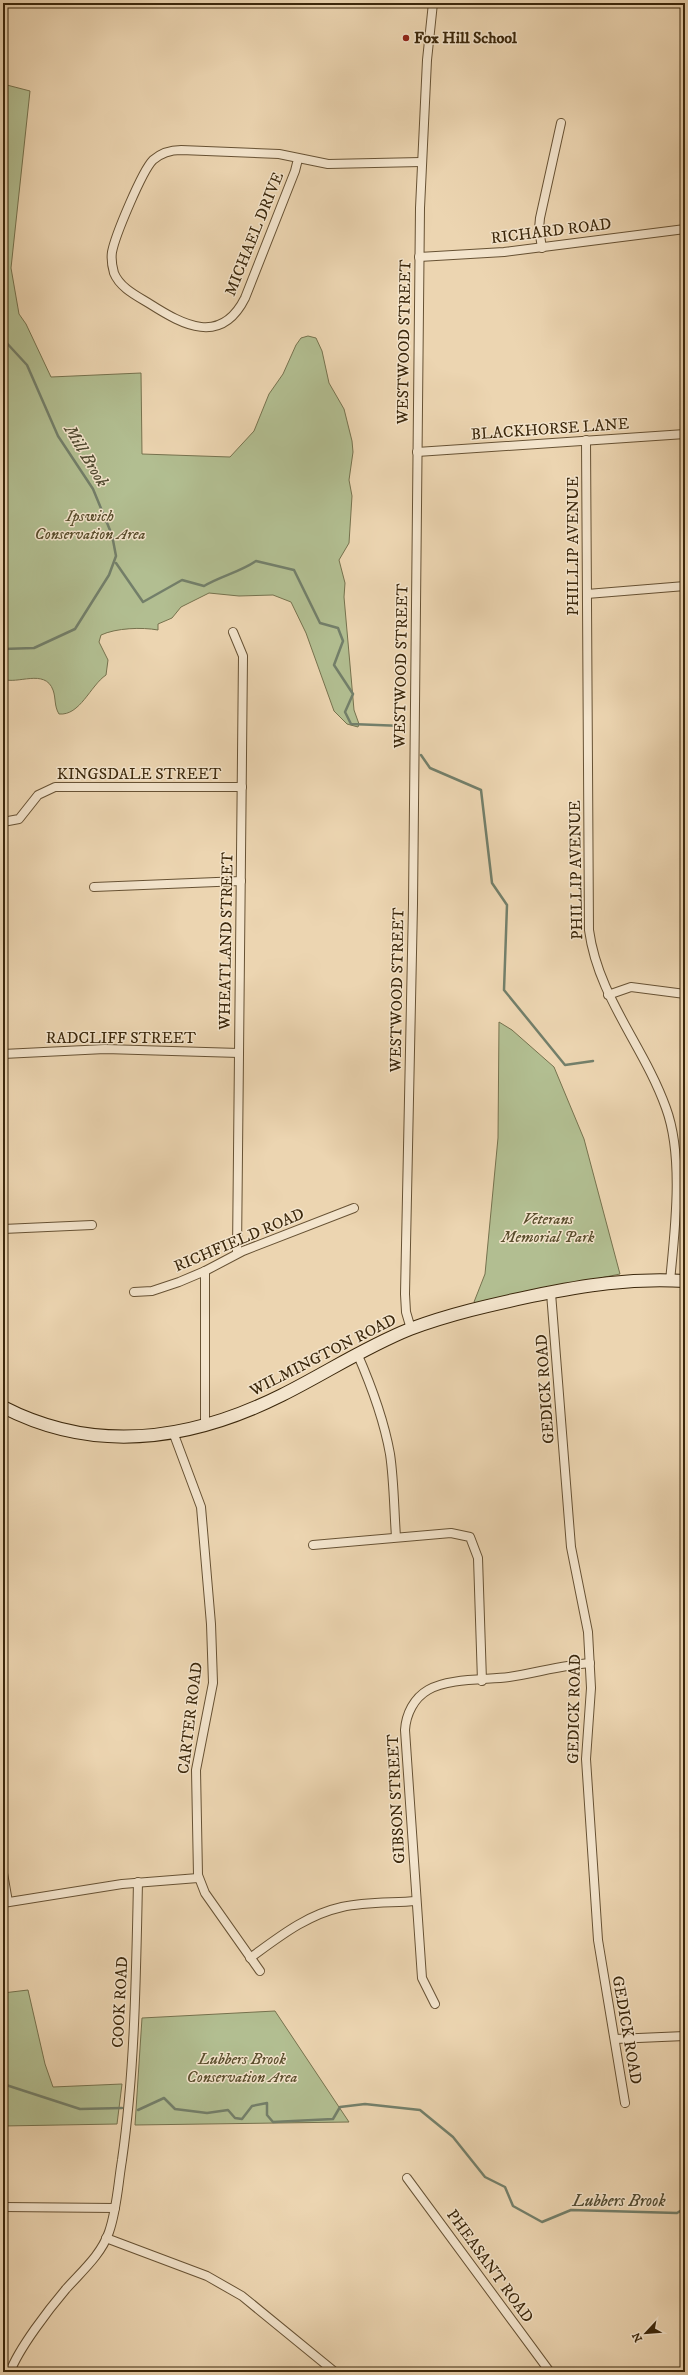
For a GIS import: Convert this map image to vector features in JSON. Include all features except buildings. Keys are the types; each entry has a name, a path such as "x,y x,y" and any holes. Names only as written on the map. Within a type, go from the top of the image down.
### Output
{"main road":[{"name":"WILMINGTON ROAD","path":"3,1407 34,1422 86,1435 138,1438 173,1432 248,1411 272,1400 357,1353 411,1329 468,1310 551,1292 614,1281 685,1281"}],"street":[{"name":"WESTWOOD STREET","path":"411,1329 406,1312 405,1294 413,904 419,257 421,162 427,60 433,3"},
{"path":"542,248 539,226 561,123"},
{"name":"MICHAEL DRIVE","path":"298,159 295,171 245,298 236,311 228,318 208,326 186,325 130,292 117,279 112,266 113,248 146,170 159,156 169,151 181,150 276,154 328,164 421,162"},
{"name":"RICHARD ROAD","path":"419,257 497,253 685,229"},
{"name":"BLACKHORSE LANE","path":"417,452 685,434"},
{"name":"PHILLIP AVENUE","path":"586,440 589,930 597,967 608,994 656,1084 672,1127 675,1150 675,1195 670,1280"},
{"path":"587,594 685,586"},
{"name":"WHEATLAND STREET","path":"233,632 243,656 237,1253"},
{"name":"KINGSDALE STREET","path":"3,822 19,819 38,796 55,787 242,787"},
{"path":"94,887 241,881"},
{"path":"608,994 629,987 685,994"},
{"name":"RADCLIFF STREET","path":"3,1054 105,1049 239,1053"},
{"name":"RICHFIELD ROAD","path":"134,1292 155,1290 204,1271 237,1253 354,1208"},
{"path":"3,1229 92,1225"},
{"path":"204,1271 205,1424"},
{"name":"GEDICK ROAD","path":"551,1292 571,1547 587,1621 591,1708 586,1759 598,1940 625,2103"},
{"path":"357,1353 369,1382 386,1437 392,1475 396,1537"},
{"name":"CARTER ROAD","path":"173,1432 201,1507 211,1624 213,1683 196,1765 198,1878 205,1893 260,1971"},
{"path":"313,1544 451,1533 470,1536 478,1558 482,1681"},
{"name":"GIBSON STREET","path":"434,2004 423,1982 416,1901 406,1722 413,1705 428,1690 448,1683 482,1681 590,1663"},
{"path":"3,1872 5,1903 138,1882 198,1878"},
{"name":"COOK ROAD","path":"10,2372 14,2362 36,2330 65,2290 88,2266 106,2238 115,2208 127,2124 136,1961 138,1882"},
{"path":"250,1958 302,1922 328,1911 353,1906 416,1901"},
{"path":"615,2039 685,2036"},
{"name":"PHEASANT ROAD","path":"407,2178 550,2372"},
{"path":"3,2207 115,2208"},
{"path":"106,2238 207,2276 242,2296 335,2372"}],"green space":[{"name":"Ipswich Conservation Area","path":"3,84 30,91 11,268 19,314 26,324 51,377 141,373 142,454 230,457 254,431 269,394 283,374 296,345 301,338 308,336 316,338 322,351 329,383 344,409 352,441 353,452 349,480 352,496 349,543 339,560 345,583 344,597 354,710 359,724 358,727 347,724 334,711 306,633 291,602 273,595 239,596 209,593 181,607 172,618 158,624 158,630 129,629 101,635 99,642 108,660 106,675 79,705 66,713 59,714 56,708 53,690 49,683 44,680 37,678 16,680 3,679"},
{"name":"Veterans Memorial Park","path":"499,1022 512,1030 554,1067 584,1139 620,1274 477,1303 474,1302 485,1274 498,1138"},
{"path":"28,1990 45,2064 53,2087 122,2084 117,2124 3,2126 3,1993"},
{"name":"Lubbers Brook Conservation Area","path":"275,2011 349,2122 135,2125 142,2018"}],"waterway":[{"name":"Mill Brook","path":"3,339 27,365 58,436 93,489 112,535 116,556 109,575 75,629 34,648 3,649"},
{"path":"116,563 143,602 182,580 204,586 256,561 294,570 320,623 338,628 343,641 334,665 353,694 345,712 351,724 403,726"},
{"path":"421,755 430,768 481,790 492,883 507,905 504,990 565,1065 593,1061"},
{"name":"Lubbers Brook","path":"3,2084 80,2109 122,2108"},
{"name":"Lubbers Brook","path":"138,2110 164,2098 175,2109 207,2113 228,2110 235,2118 242,2119 252,2106 267,2103 267,2115 273,2122 333,2119 340,2107 365,2104 420,2110 453,2137 485,2177 505,2187 513,2206 542,2222 571,2210 677,2213 685,2208"}],"place":[{"name":"Fox Hill School","path":"406,38"}]}
